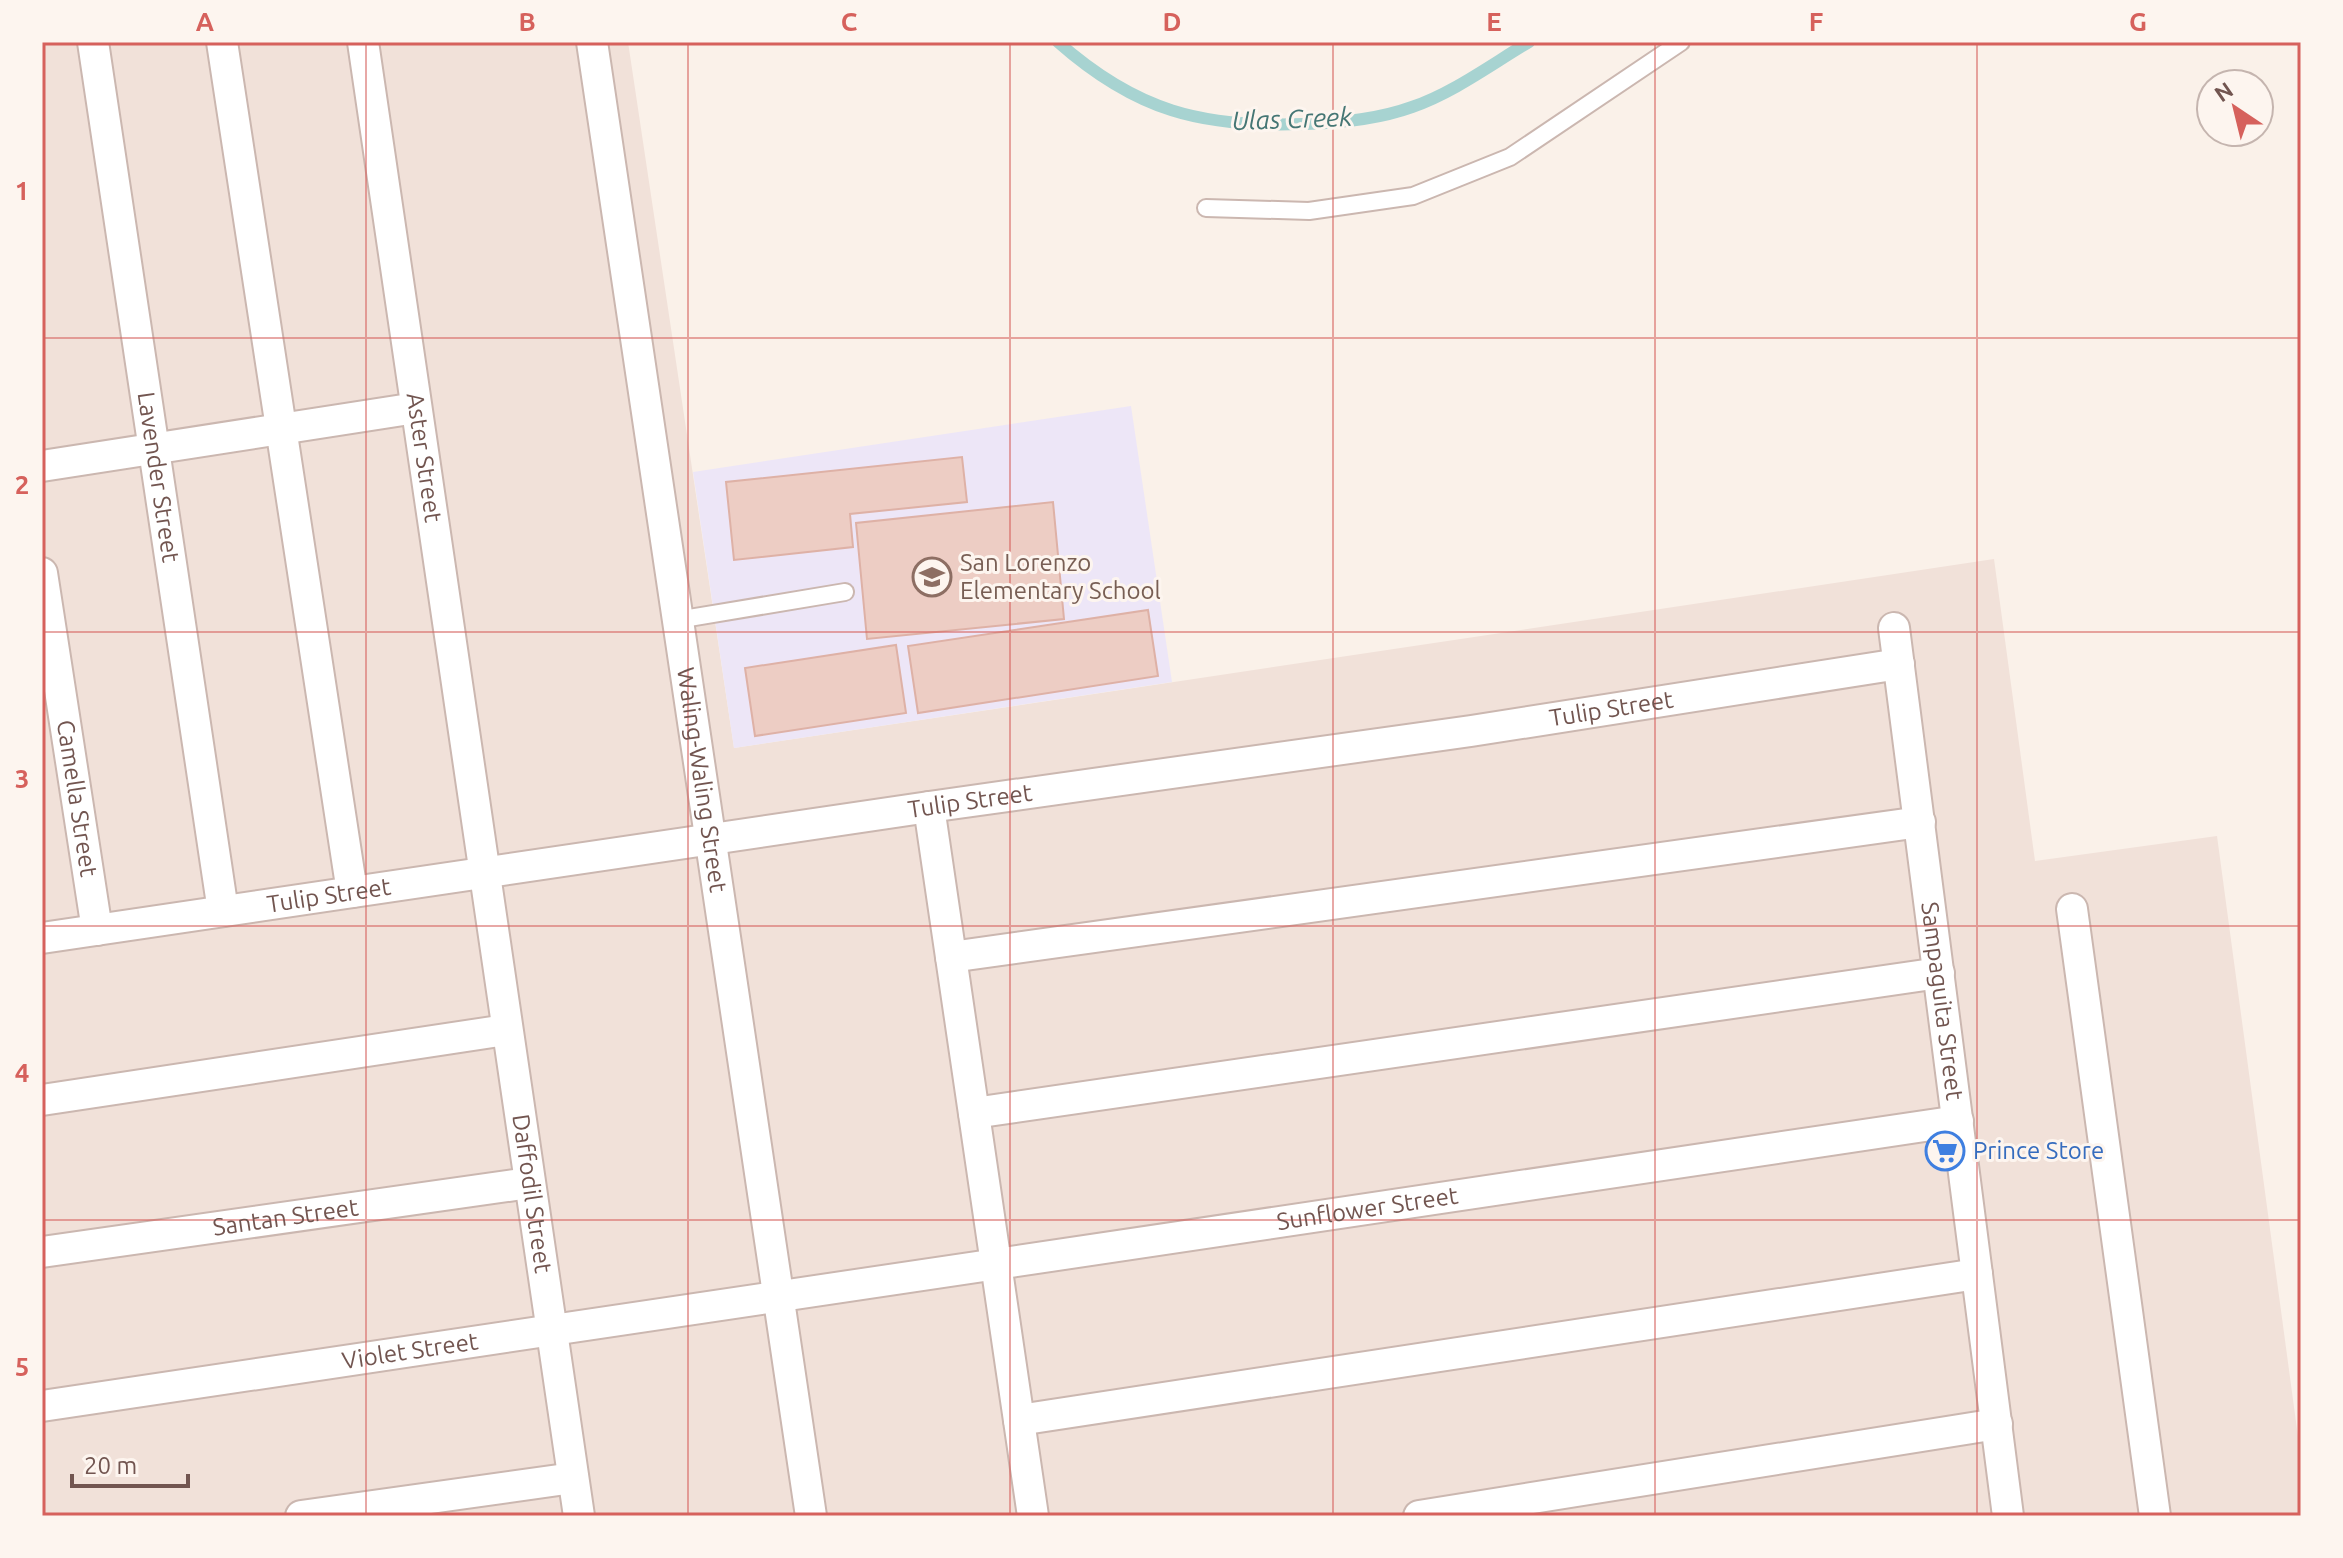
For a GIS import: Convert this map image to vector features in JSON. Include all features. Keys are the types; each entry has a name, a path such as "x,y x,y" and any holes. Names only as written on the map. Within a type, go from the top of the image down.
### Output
{"street":[{"name":"Lavender Street","path":"93,42 223,911"},
{"path":"222,42 352,892"},
{"name":"Aster Street","path":"363,42 482,873"},
{"name":"Waling-Waling Street","path":"592,42 811,1516"},
{"path":"42,466 416,408"},
{"name":"Camella Street","path":"42,573 97,930"},
{"name":"Sampaguita Street","path":"1894,628 2008,1516"},
{"name":"Tulip Street","path":"42,938 929,807 1456,734 1899,664"},
{"path":"929,807 1033,1516"},
{"path":"951,957 1920,822"},
{"name":"Daffodil Street","path":"482,873 579,1516"},
{"path":"2072,909 2155,1516"},
{"path":"974,1113 1939,973"},
{"path":"42,1100 506,1030"},
{"name":"Sunflower Street","path":"778,1297 1958,1121"},
{"name":"Santan Street","path":"42,1252 529,1183"},
{"path":"1019,1420 1977,1274"},
{"name":"Violet Street","path":"42,1406 778,1297"},
{"path":"1419,1516 1997,1424"},
{"path":"301,1516 573,1478"}],"lane":[{"path":"1206,208 1309,211 1413,196 1510,157 1681,42"},
{"path":"677,620 845,592"}],"shaded area":[{"path":"42,42 628,42 734,748 1994,559 2035,861 2217,836 2301,1459 2301,1516 42,1516"},
{"name":"San Lorenzo Elementary School","path":"1131,406 1172,682 734,748 693,472"}],"building":[{"path":"962,457 967,502 850,514 853,547 734,560 726,482"},
{"path":"1053,502 1064,619 867,639 856,523"},
{"path":"1148,610 1158,676 918,713 908,646"},
{"path":"896,645 906,713 755,736 745,668"}],"waterway":[{"name":"Ulas Creek","path":"1058,42 1115,84 1143,99 1202,118 1267,124 1345,121 1399,111 1442,94 1529,42"}],"place":[{"name":"San Lorenzo Elementary School","path":"932,577"},
{"name":"Prince Store","path":"1945,1151"}]}
